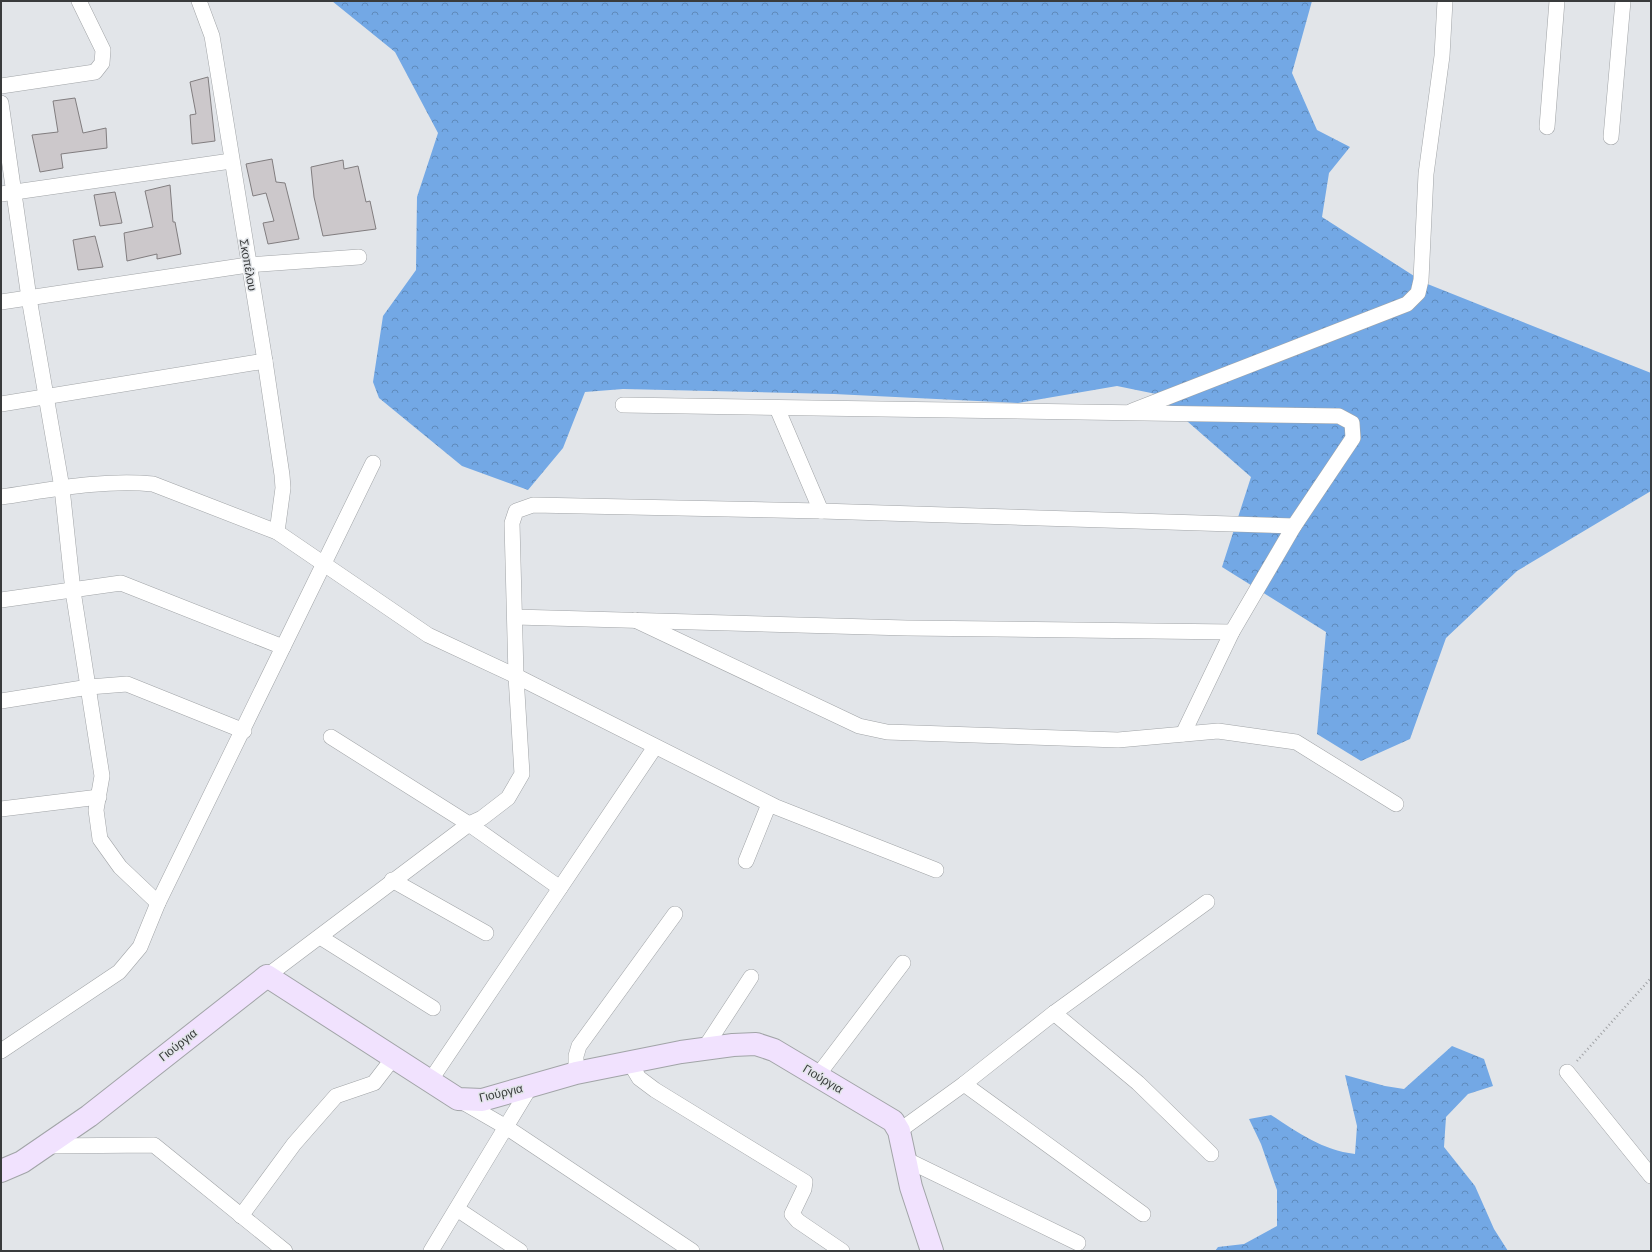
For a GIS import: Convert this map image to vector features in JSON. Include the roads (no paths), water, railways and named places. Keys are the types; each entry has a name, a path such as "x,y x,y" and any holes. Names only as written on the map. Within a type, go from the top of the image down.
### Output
{"street":[{"path":"1,86 95,72 102,63 103,50 79,1"},
{"name":"Σκοπέλου","path":"199,1 212,36 231,161 265,361 283,488 277,532"},
{"path":"1125,414 1407,304 1418,292 1421,280 1426,174 1442,56 1444,1"},
{"path":"1547,127 1557,1"},
{"path":"1611,138 1623,1"},
{"path":"1,103 7,193 29,298 62,488 73,591 90,687 102,776 96,810 100,839 120,867 158,903"},
{"path":"7,193 231,161"},
{"path":"1,302 248,265 359,257"},
{"path":"1,404 47,398 265,361"},
{"path":"623,405 1125,414 1339,416 1352,423 1353,438 1294,526 1232,632 1183,734"},
{"path":"777,408 821,511"},
{"path":"1,1051 119,972 140,947 158,903 244,731 283,647 373,464"},
{"path":"1,497 62,488 134,482 153,484 277,532 428,635 516,676 770,804 936,870"},
{"path":"684,1249 506,1127 458,1099 267,976 320,937 392,880 469,824 482,818 508,798 522,774 516,676 512,523 516,511 533,505 821,511 1294,526"},
{"path":"1,600 121,583 283,647"},
{"path":"515,617 907,628 1232,632"},
{"path":"635,620 859,726 887,732 1118,740 1218,731 1296,742 1396,804"},
{"path":"1,701 90,687 127,684 244,731"},
{"path":"331,737 469,824 560,888"},
{"path":"430,1081 655,747"},
{"path":"1,809 99,797"},
{"path":"746,861 770,804"},
{"path":"392,880 486,933"},
{"path":"932,1251 911,1187 899,1131 964,1084 1054,1013 1207,902"},
{"path":"576,1073 576,1056 580,1046 675,914"},
{"path":"320,937 433,1008"},
{"path":"818,1075 903,963"},
{"name":"Γιούργια","path":"1,1171 22,1162 89,1116 267,976"},
{"path":"704,1049 751,978"},
{"path":"1054,1013 1138,1082 1211,1154"},
{"name":"Γιούργια","path":"458,1099 482,1100 576,1073 680,1052 733,1045 756,1044 774,1050 818,1075 892,1121 899,1131"},
{"path":"241,1216 294,1144 336,1096 374,1083 394,1057"},
{"path":"630,1063 639,1078 655,1090 805,1182 804,1189 792,1214 798,1221 842,1251"},
{"path":"1567,1072 1651,1176"},
{"path":"964,1084 1142,1214"},
{"path":"431,1251 530,1087"},
{"path":"46,1146 154,1145 285,1251"},
{"path":"905,1159 1078,1243"},
{"path":"457,1209 520,1251"}]}
